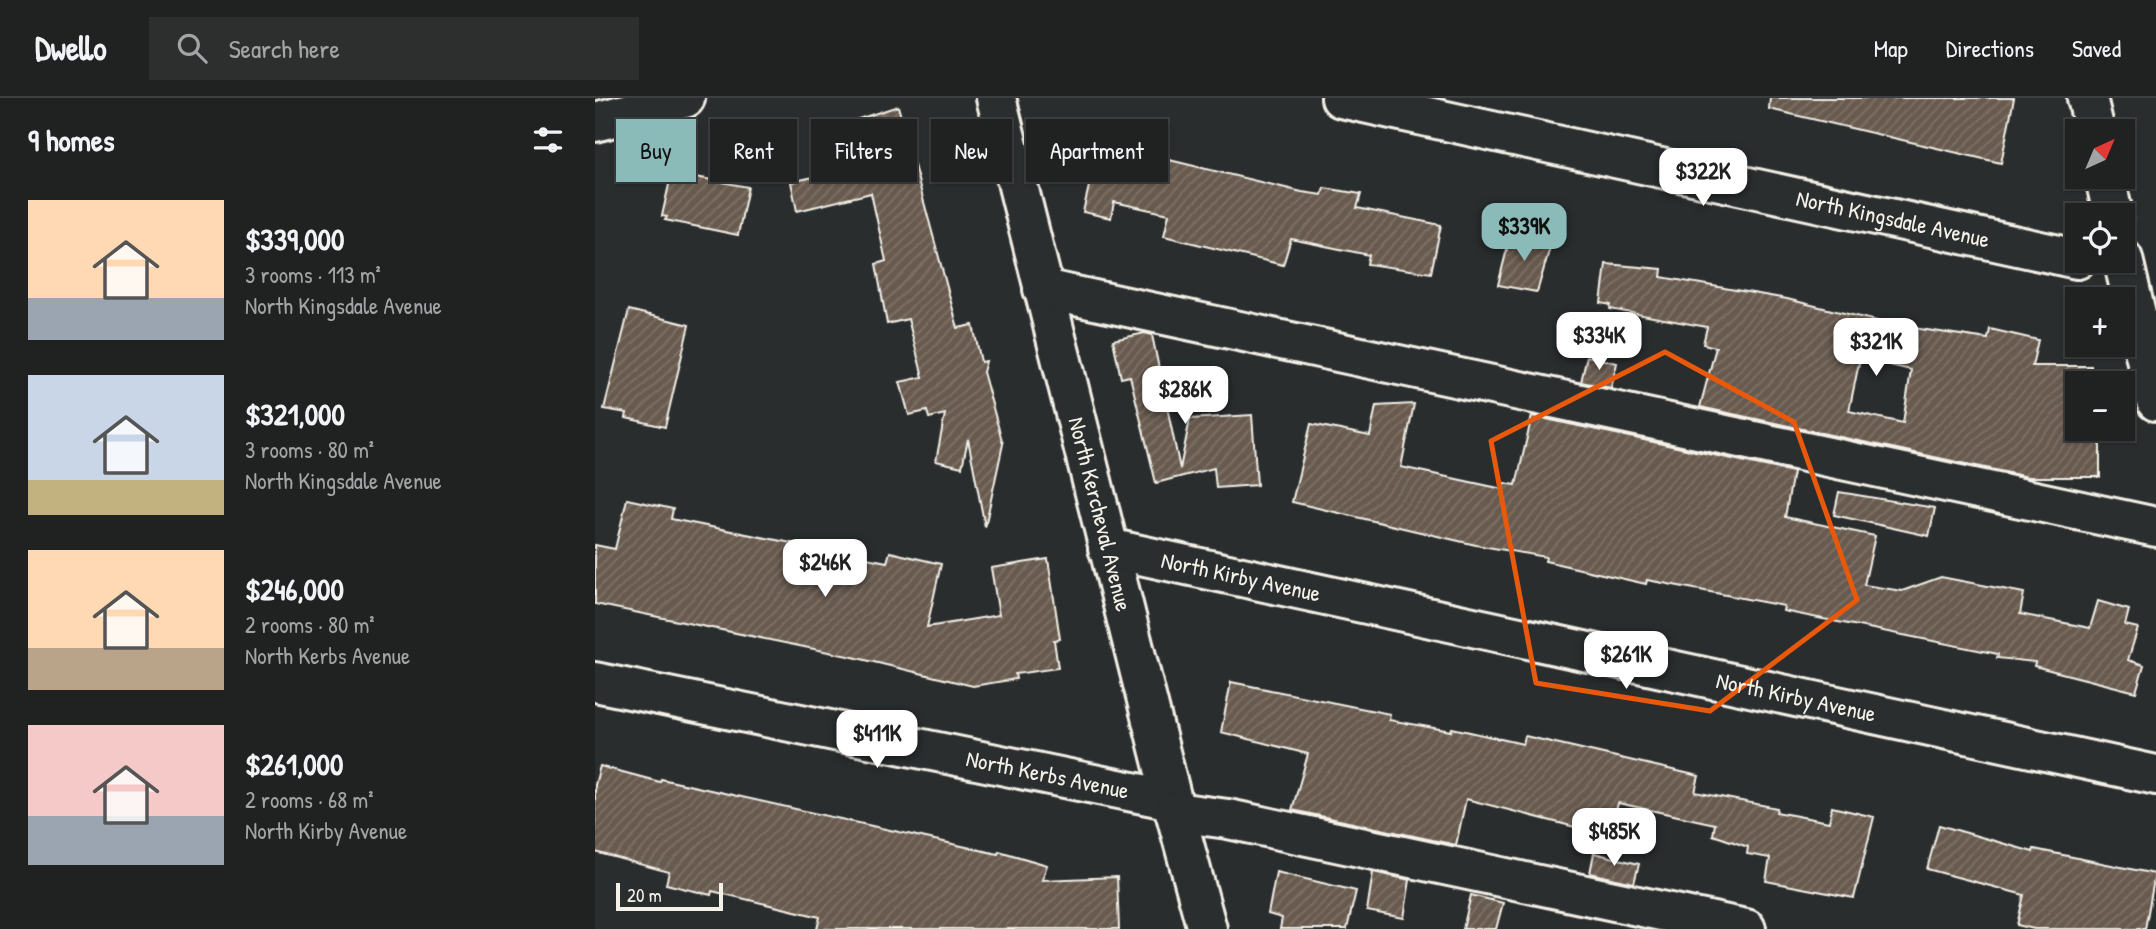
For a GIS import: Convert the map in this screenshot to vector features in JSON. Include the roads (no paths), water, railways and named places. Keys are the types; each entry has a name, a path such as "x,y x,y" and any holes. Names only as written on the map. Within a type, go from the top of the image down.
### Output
{"street":[{"path":"595,122 685,98"},
{"name":"North Kercheval Avenue","path":"996,98 1173,806 1207,929"},
{"name":"North Kingsdale Avenue","path":"1341,98 2065,256"},
{"path":"2087,98 2092,119"},
{"path":"2126,273 2156,401"},
{"path":"1043,289 2156,527"},
{"name":"North Kirby Avenue","path":"1108,548 2156,775"},
{"name":"North Kerbs Avenue","path":"595,682 1746,929"}]}
